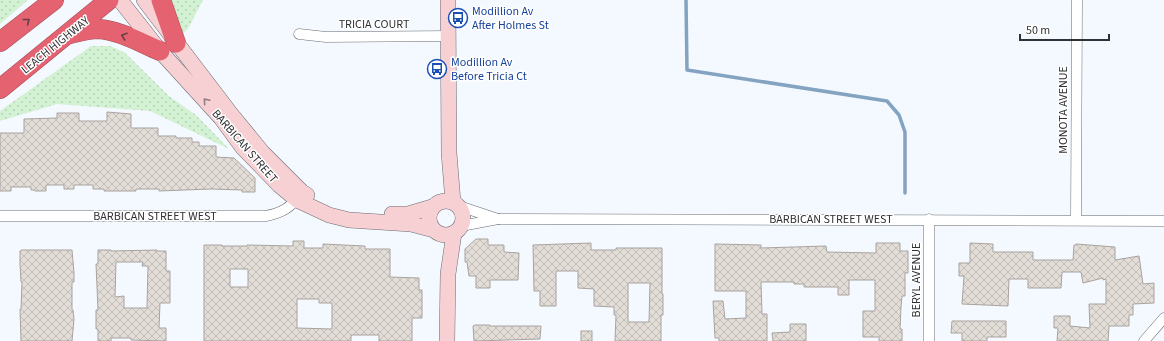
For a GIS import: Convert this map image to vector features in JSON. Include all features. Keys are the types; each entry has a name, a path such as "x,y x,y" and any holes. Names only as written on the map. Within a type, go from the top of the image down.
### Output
{"highway":[{"name":"LEACH HIGHWAY","path":"0,89 109,0"},
{"path":"67,35 99,29 168,47 161,0"},
{"path":"0,42 49,2"}],"street":[{"name":"BARBICAN STREET","path":"120,0 168,47 263,153 299,196 329,215 350,220 411,224 447,230"},
{"name":"BARBICAN STREET","path":"144,0 168,47"},
{"path":"446,204 449,153 448,0"},
{"name":"MONOTA AVENUE","path":"1076,220 1077,0"},
{"name":"TRICIA COURT","path":"299,34 326,37 449,36"},
{"name":"BARBICAN STREET","path":"299,196 339,209 363,213 408,214 446,204"},
{"name":"BARBICAN STREET WEST","path":"0,216 266,216 286,210 299,196"},
{"path":"446,204 429,216 431,226 447,230"},
{"path":"446,204 463,215 447,230 447,341"},
{"name":"BARBICAN STREET WEST","path":"446,204 473,209 498,218"},
{"name":"BARBICAN STREET WEST","path":"447,230 498,218 1164,221"},
{"name":"BERYL AVENUE","path":"929,220 929,341"},
{"path":"1144,341 1164,318"}],"green space":[{"path":"0,0 28,0 0,24"},
{"path":"170,0 203,0 188,29 182,34"},
{"path":"91,46 110,46 124,52 169,96 196,115 229,149 150,111 57,104 0,121 0,111"}],"building":[{"path":"107,112 131,114 131,128 158,128 158,136 192,138 192,142 199,142 199,146 216,146 216,157 234,158 255,178 255,192 211,189 159,191 159,189 136,189 136,191 104,191 104,189 93,189 93,185 74,185 74,189 64,189 64,185 46,185 46,191 31,190 31,187 11,187 11,191 0,191 0,133 24,133 24,119 57,118 57,113 79,113 79,121 107,121"},
{"path":"476,239 488,239 488,245 504,245 504,252 519,253 518,280 490,280 490,288 476,288 476,276 469,276 467,262 465,262 465,249"},
{"path":"293,241 304,241 304,248 323,248 323,244 365,246 365,249 390,249 390,277 419,278 419,290 422,290 422,318 412,318 412,341 379,341 379,335 351,335 351,341 204,341 204,245 293,246","holes":["230,269 248,269 248,287 230,287","297,299 319,299 319,303 332,303 332,329 297,328"]},
{"path":"591,243 591,250 616,250 616,248 662,248 663,315 661,315 661,341 615,341 616,315 614,315 614,307 594,306 594,289 578,288 578,271 556,271 556,306 540,306 540,291 534,291 533,245","holes":["628,283 650,283 649,322 628,322"]},
{"path":"876,243 900,243 900,251 908,251 908,273 905,273 905,296 902,296 901,307 900,329 902,329 902,341 879,341 879,337 863,337 863,311 875,311 875,280 849,280 849,295 838,295 838,287 804,287 804,284 794,284 794,282 761,282 762,314 767,314 767,341 719,341 719,338 715,338 713,301 723,301 725,319 746,318 746,291 715,291 715,244 761,245 761,248 826,246 827,252 876,253"},
{"path":"970,243 993,244 993,252 1033,252 1033,260 1073,260 1074,245 1076,244 1115,247 1115,260 1139,256 1143,284 1154,283 1154,303 1133,304 1133,315 1129,315 1129,326 1109,326 1108,341 1057,341 1058,328 1054,328 1054,316 1070,316 1070,326 1090,328 1089,304 1106,304 1106,279 1103,280 1103,278 1083,283 1081,272 1062,272 1061,288 1028,288 1028,279 1009,279 1008,306 962,304 964,276 959,276 959,263 970,263"},
{"path":"72,250 74,282 72,282 72,310 74,319 72,341 21,341 20,309 22,282 20,251"},
{"path":"98,250 166,251 166,271 170,271 170,303 160,303 159,328 166,328 166,341 111,338 111,341 98,341 98,329 96,329 96,310 98,310 96,264 98,264","holes":["116,262 143,262 142,266 148,266 147,308 124,308 124,296 115,297"]},
{"path":"952,321 1006,321 1006,337 987,337 987,341 962,341 962,333 951,333"},
{"path":"790,324 806,324 806,341 773,341 772,333 790,332"},
{"path":"473,326 541,326 540,339 474,341"},
{"path":"581,331 592,331 592,341 581,341"}],"waterway":[{"path":"686,0 687,70 887,101 899,115 905,132 905,193"}],"place":[{"name":"Modillion Av After Holmes St","path":"458,18"},
{"name":"Modillion Av Before Tricia Ct","path":"437,69"}]}
